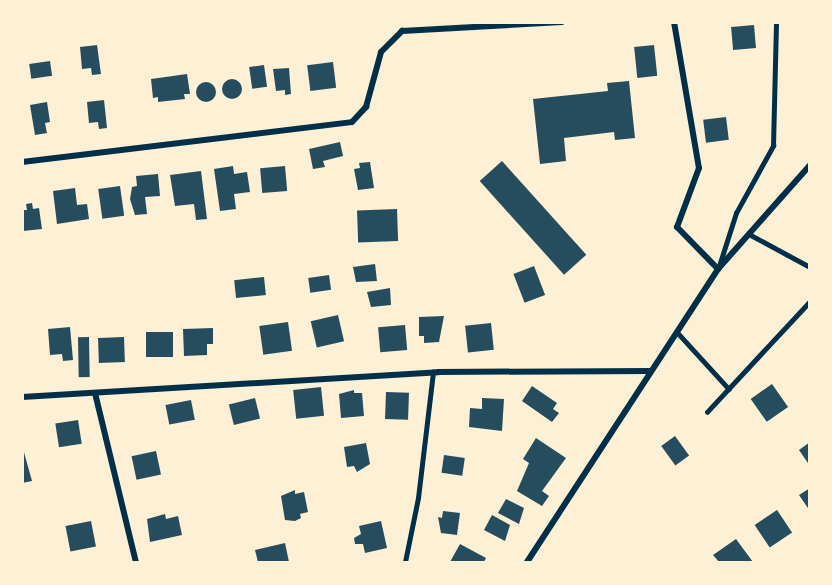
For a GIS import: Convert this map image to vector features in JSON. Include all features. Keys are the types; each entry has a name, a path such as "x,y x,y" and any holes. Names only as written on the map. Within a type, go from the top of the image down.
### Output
{"street":[{"path":"22,162 352,122 366,107 381,52 402,30 562,22"},
{"path":"674,22 699,168 678,227 718,269"},
{"path":"527,562 718,269 810,165"},
{"path":"22,397 433,372 651,371"},
{"path":"94,393 136,562"}],"lane":[{"path":"718,269 736,213 773,146 776,22"},
{"path":"749,234 810,267"},
{"path":"707,412 810,301"},
{"path":"677,332 729,389"},
{"path":"405,562 418,498 433,372"}],"building":[{"path":"754,25 756,48 733,50 731,27"},
{"path":"97,45 101,74 92,75 91,68 82,69 80,47"},
{"path":"654,45 657,76 637,78 634,47"},
{"path":"50,61 52,76 31,79 29,64"},
{"path":"333,62 336,88 310,91 307,65"},
{"path":"264,65 267,87 252,89 249,67"},
{"path":"289,68 291,94 285,95 285,90 276,91 273,69"},
{"path":"187,74 190,94 184,94 185,99 158,102 158,97 153,98 151,79"},
{"path":"232,79 239,82 242,89 239,96 232,99 225,96 222,89 225,82"},
{"path":"629,81 635,138 615,140 614,132 564,138 566,161 540,164 533,99 608,91 607,83"},
{"path":"206,82 213,85 216,92 213,99 206,102 199,99 196,92 199,85"},
{"path":"104,100 107,128 99,129 98,122 89,123 87,102"},
{"path":"47,102 50,122 45,123 47,133 35,135 30,105"},
{"path":"726,117 729,140 706,143 703,120"},
{"path":"340,142 343,156 323,161 325,167 313,169 309,149"},
{"path":"502,161 586,255 564,275 480,181"},
{"path":"370,162 374,188 358,190 354,169 360,168 359,163"},
{"path":"233,166 234,174 247,172 250,192 234,194 236,209 220,211 214,169"},
{"path":"285,166 287,191 262,193 260,168"},
{"path":"201,171 207,219 196,220 194,204 175,206 170,175"},
{"path":"158,174 160,196 145,197 147,214 135,215 130,199 132,187 137,186 136,176"},
{"path":"120,186 124,216 102,219 98,189"},
{"path":"75,188 77,205 87,204 89,219 57,224 53,191"},
{"path":"32,203 33,209 39,208 42,229 23,231 22,210 27,210 26,204"},
{"path":"397,209 398,241 358,242 357,210"},
{"path":"375,264 377,281 356,282 353,267"},
{"path":"534,266 545,295 525,303 513,274"},
{"path":"329,275 331,290 310,293 308,278"},
{"path":"264,277 266,295 236,298 234,280"},
{"path":"390,288 391,305 371,307 367,292"},
{"path":"338,315 344,341 317,348 311,321"},
{"path":"444,316 439,342 424,343 424,336 419,336 419,317"},
{"path":"288,322 292,351 263,355 259,326"},
{"path":"491,323 494,350 468,353 465,326"},
{"path":"405,325 407,350 380,352 378,327"},
{"path":"70,327 73,360 63,361 62,354 50,355 48,329"},
{"path":"213,328 213,344 207,344 207,355 184,356 183,329"},
{"path":"146,332 173,332 173,357 146,357"},
{"path":"78,337 89,337 90,377 79,377"},
{"path":"124,337 125,362 99,363 98,338"},
{"path":"772,384 788,407 767,422 751,399"},
{"path":"532,386 557,403 553,409 559,413 552,422 522,401"},
{"path":"321,387 324,416 296,419 293,390"},
{"path":"354,390 354,393 362,393 364,416 341,418 339,394"},
{"path":"386,392 409,393 408,420 385,419"},
{"path":"255,398 260,418 234,425 229,405"},
{"path":"482,398 504,399 502,431 469,427 470,408 482,409"},
{"path":"191,400 195,420 169,425 165,405"},
{"path":"78,420 82,444 59,447 55,424"},
{"path":"675,436 689,455 675,465 661,446"},
{"path":"536,438 566,458 542,491 549,496 542,506 517,491 529,463 523,459"},
{"path":"810,442 810,466 799,450"},
{"path":"366,443 370,464 357,472 354,466 347,467 344,447"},
{"path":"22,445 32,481 22,483"},
{"path":"156,451 161,474 137,480 132,456"},
{"path":"444,455 465,458 462,476 441,473"},
{"path":"810,488 810,511 799,495"},
{"path":"295,490 295,494 304,492 308,512 300,514 301,518 295,521 285,520 281,496"},
{"path":"506,499 524,508 519,524 498,513"},
{"path":"777,510 792,532 770,547 755,525"},
{"path":"443,511 460,513 457,535 441,533 438,517 442,518"},
{"path":"165,514 166,519 178,516 182,535 150,542 147,519"},
{"path":"492,515 510,525 505,541 484,530"},
{"path":"91,521 96,547 70,551 65,526"},
{"path":"381,521 387,548 365,553 363,544 355,544 354,538 361,534 359,526"},
{"path":"736,539 753,562 719,562 713,555"},
{"path":"285,543 289,562 258,562 255,550"},
{"path":"460,544 486,558 484,562 450,562"}]}
